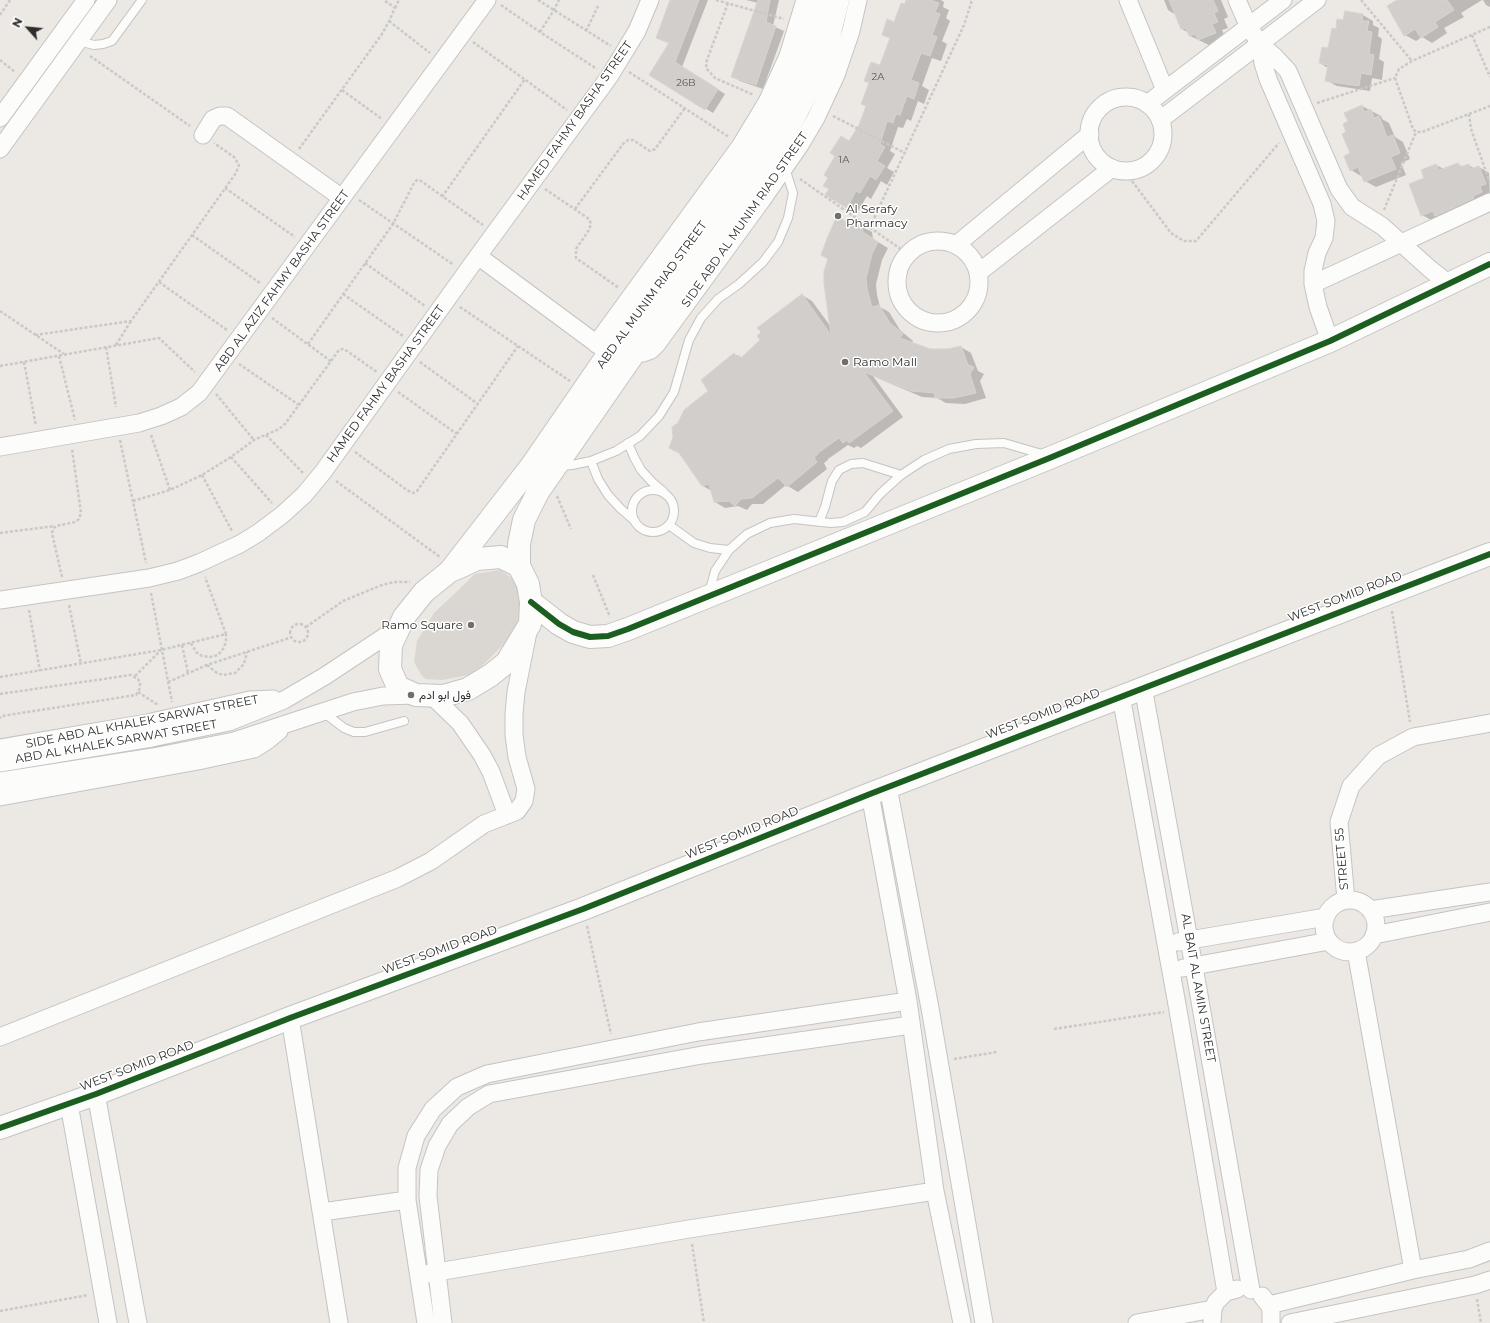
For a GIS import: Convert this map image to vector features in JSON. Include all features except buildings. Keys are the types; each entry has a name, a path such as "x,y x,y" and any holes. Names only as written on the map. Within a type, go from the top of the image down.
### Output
{"street":[{"path":"0,118 86,0"},
{"path":"0,149 108,0"},
{"name":"HAMED FAHMY BASHA STREET","path":"0,600 149,578 178,571 240,544 282,515 304,495 344,444 616,65 637,31 650,0"},
{"path":"478,256 616,354 631,296 742,152 788,56 805,0"},
{"name":"ABD AL MUNIM RIAD STREET","path":"519,566 519,544 524,520 538,492 552,470 616,354 742,152 778,113 803,60 822,0"},
{"name":"ABD AL MUNIM RIAD STREET","path":"447,573 532,465 584,390 616,354 686,292 782,140 817,72 828,40 838,0"},
{"name":"SIDE ABD AL MUNIM RIAD STREET","path":"686,292 785,168 820,109 838,68 851,31 858,0"},
{"path":"1128,0 1165,90"},
{"path":"1237,0 1249,26 1260,44 1288,71 1339,189 1352,207 1378,223 1449,284"},
{"path":"1147,104 1283,0"},
{"path":"1160,120 1317,0"},
{"name":"ABD AL AZIZ FAHMY BASHA STREET","path":"0,447 146,421 181,407 199,393 228,356 462,35 494,2"},
{"path":"1260,44 1263,63 1268,79 1322,204 1326,221 1324,238 1317,253 1313,271 1313,284 1318,307 1330,341"},
{"path":"1126,98 1137,99 1147,104 1155,111 1160,120 1163,132 1162,144 1156,156 1148,164 1136,170 1118,170 1103,163 1096,155 1091,145 1091,123 1096,113 1104,105 1114,100 1126,98"},
{"path":"203,135 213,119 220,116 227,116 290,161 345,195"},
{"path":"956,245 1090,134"},
{"path":"978,273 1118,170"},
{"path":"1313,284 1490,202"},
{"path":"1326,221 1352,207"},
{"path":"943,241 956,245 966,252 978,273 978,286 975,299 968,309 958,317 946,322 933,323 920,319 910,312 902,302 898,290 897,277 901,265 908,254 918,246 930,242 943,241"},
{"path":"531,602 559,624 573,632 590,637 608,636 617,633 708,598 846,531 1052,457 1330,341 1490,264"},
{"name":"WEST SOMID ROAD","path":"0,1128 96,1094 290,1018 583,909 879,790 1490,554"},
{"path":"0,1037 398,878 431,861 484,824 507,815 517,811 521,807 526,795 526,789 517,757 514,735 514,714 516,692 530,624 531,602 528,584 519,566 501,558 477,559 447,573 424,592 404,617 391,645 390,669 398,687 424,696 460,723 475,744 491,772 507,815"},
{"path":"424,696 443,696 468,689 491,675 507,662 530,624"},
{"name":"ABD AL KHALEK SARWAT STREET","path":"0,763 152,738 229,722 284,700 325,676 399,627"},
{"name":"AL BAIT AL AMIN STREET","path":"1143,687 1251,1290"},
{"name":"ABD AL KHALEK SARWAT STREET","path":"0,781 54,779 234,741 353,702 383,696 424,696"},
{"name":"AL BAIT AL AMIN STREET","path":"1121,696 1171,970 1226,1292"},
{"name":"SIDE ABD AL KHALEK SARWAT STREET","path":"0,748 147,723 250,700 267,698 284,700"},
{"name":"STREET 55","path":"1346,900 1339,822 1351,786 1378,756 1413,737 1490,723"},
{"path":"0,796 54,779"},
{"path":"879,790 930,1008 984,1323"},
{"path":"879,790 935,1191 962,1323"},
{"path":"1370,910 1490,892"},
{"path":"1346,900 1360,902 1370,910 1375,922 1374,935 1367,945 1356,951 1341,950 1334,946 1329,940 1324,929 1326,917 1334,906 1346,900"},
{"path":"1374,935 1490,912"},
{"path":"1166,944 1326,917"},
{"path":"1171,970 1329,940"},
{"path":"1356,951 1413,1270"},
{"path":"443,1323 428,1196 429,1170 437,1146 450,1124 468,1107 489,1094 702,1055 930,1008"},
{"path":"426,1323 407,1200 407,1168 416,1136 433,1109 458,1088 487,1074 698,1032 910,1012"},
{"path":"290,1018 339,1323"},
{"path":"698,1032 702,1055"},
{"path":"96,1094 138,1323"},
{"path":"69,1104 108,1323"},
{"path":"418,1275 690,1229 935,1191"},
{"path":"322,1212 407,1200"},
{"path":"1269,1305 1413,1270 1469,1259 1490,1251"},
{"path":"1290,1323 1482,1282"},
{"path":"1137,1323 1212,1316 1221,1296 1226,1292 1243,1288 1258,1293 1269,1305 1272,1323"}],"lane":[{"path":"76,43 94,45 112,41 142,0"},
{"path":"552,470 591,461 616,451 640,436 659,416 674,392 689,340 701,318 718,299 739,284 763,262 778,242 788,218 793,194 785,168"},
{"path":"591,461 598,479 608,495 621,509 640,527 647,531 655,532 662,530 673,519 673,503 664,491 652,482 641,470 628,443"},
{"path":"708,598 715,571 729,550 747,534 770,523 794,519 831,523 846,531 880,494 901,475 924,460 949,449 976,444 1004,443 1052,457"},
{"path":"819,522 832,481 839,470 850,464 863,463 901,475"},
{"path":"635,521 632,514 633,506 641,493 648,490 664,491"},
{"path":"668,525 694,543 710,548 729,550"},
{"path":"322,711 344,728 354,732 365,732 404,721"}],"path":[{"path":"1,13 10,0"},
{"path":"384,0 394,8"},
{"path":"290,161 382,34 390,21 394,8 399,0"},
{"path":"538,0 586,31 616,65"},
{"path":"540,32 559,0"},
{"path":"716,0 798,22"},
{"path":"870,227 964,25 972,0"},
{"path":"1361,0 1412,61"},
{"path":"494,2 540,32 616,65 685,108 742,152"},
{"path":"728,3 707,60 706,68 715,78 767,102"},
{"path":"586,31 598,6"},
{"path":"390,21 442,62"},
{"path":"1416,132 1413,129 1395,78 1399,69 1412,61 1490,27"},
{"path":"462,35 578,118"},
{"path":"1472,35 1490,77"},
{"path":"76,43 234,157 239,165 236,173 131,321 116,346"},
{"path":"1304,107 1395,78"},
{"path":"442,196 525,79"},
{"path":"342,90 394,128"},
{"path":"1416,132 1422,132 1490,106"},
{"path":"575,209 623,144 628,140 633,140 650,151 655,149 685,108"},
{"path":"820,109 905,153"},
{"path":"1469,114 1471,129 1490,183"},
{"path":"1118,170 1171,233 1184,241 1196,241 1290,130"},
{"path":"1378,223 1416,132"},
{"path":"785,168 908,254"},
{"path":"308,344 393,224 417,180 421,181 495,233"},
{"path":"533,181 589,218 591,224 589,230 576,249 576,258 631,296"},
{"path":"225,188 308,246"},
{"path":"345,195 393,224 466,273"},
{"path":"192,234 274,292"},
{"path":"365,263 436,314"},
{"path":"159,282 240,339"},
{"path":"343,294 478,404"},
{"path":"448,298 584,390"},
{"path":"261,310 332,362"},
{"path":"0,311 65,355"},
{"path":"35,335 131,321"},
{"path":"0,366 159,338 207,383 254,440"},
{"path":"344,444 413,492 417,491 518,346"},
{"path":"106,347 116,407"},
{"path":"133,501 170,490 202,475 231,457 254,440 285,424 340,350 343,349 457,434"},
{"path":"0,533 56,526 75,522 79,519 81,513 74,434 59,356"},
{"path":"228,356 299,405"},
{"path":"24,362 39,440"},
{"path":"146,421 170,490"},
{"path":"117,426 149,578 161,650 175,716"},
{"path":"266,435 318,478 447,573"},
{"path":"231,457 282,515"},
{"path":"552,470 571,529"},
{"path":"202,475 240,544"},
{"path":"56,526 52,533 66,590 81,664"},
{"path":"191,643 196,652 202,656 210,657 218,655 224,649 226,642 226,634 199,563"},
{"path":"306,627 343,602 382,585 447,573"},
{"path":"593,575 617,633"},
{"path":"1389,592 1413,737"},
{"path":"27,596 40,671"},
{"path":"300,624 306,627 308,634 305,640 298,642 292,637 291,630 293,626 300,624"},
{"path":"0,678 161,650 226,634"},
{"path":"168,682 207,665 292,637"},
{"path":"182,645 188,673"},
{"path":"134,676 161,650"},
{"path":"207,665 217,673 223,675 235,673 244,664 247,652"},
{"path":"0,694 131,675 134,676 140,683 140,688 136,695 1,716"},
{"path":"583,909 614,1049"},
{"path":"1054,1030 1178,1010"},
{"path":"940,1061 997,1052"},
{"path":"690,1229 704,1323"},
{"path":"1481,1323 1482,1282"},
{"path":"0,1311 102,1293"}],"shaded area":[{"name":"Ramo Square","path":"500,570 522,585 526,601 511,637 474,674 442,680 426,679 422,676 414,662 417,641 434,613 475,574"}],"cycle path":[{"path":"531,602 559,624 573,632 590,637 608,636 628,629 1052,457 1330,341 1490,264"},
{"path":"0,1128 96,1094 290,1018 583,909 870,794 1490,554"}],"place":[{"name":"Al Serafy Pharmacy","path":"838,216"},
{"name":"Ramo Mall","path":"845,362"},
{"name":"Ramo Square","path":"471,625"},
{"name":"فول ابو ادم","path":"411,695"}]}
